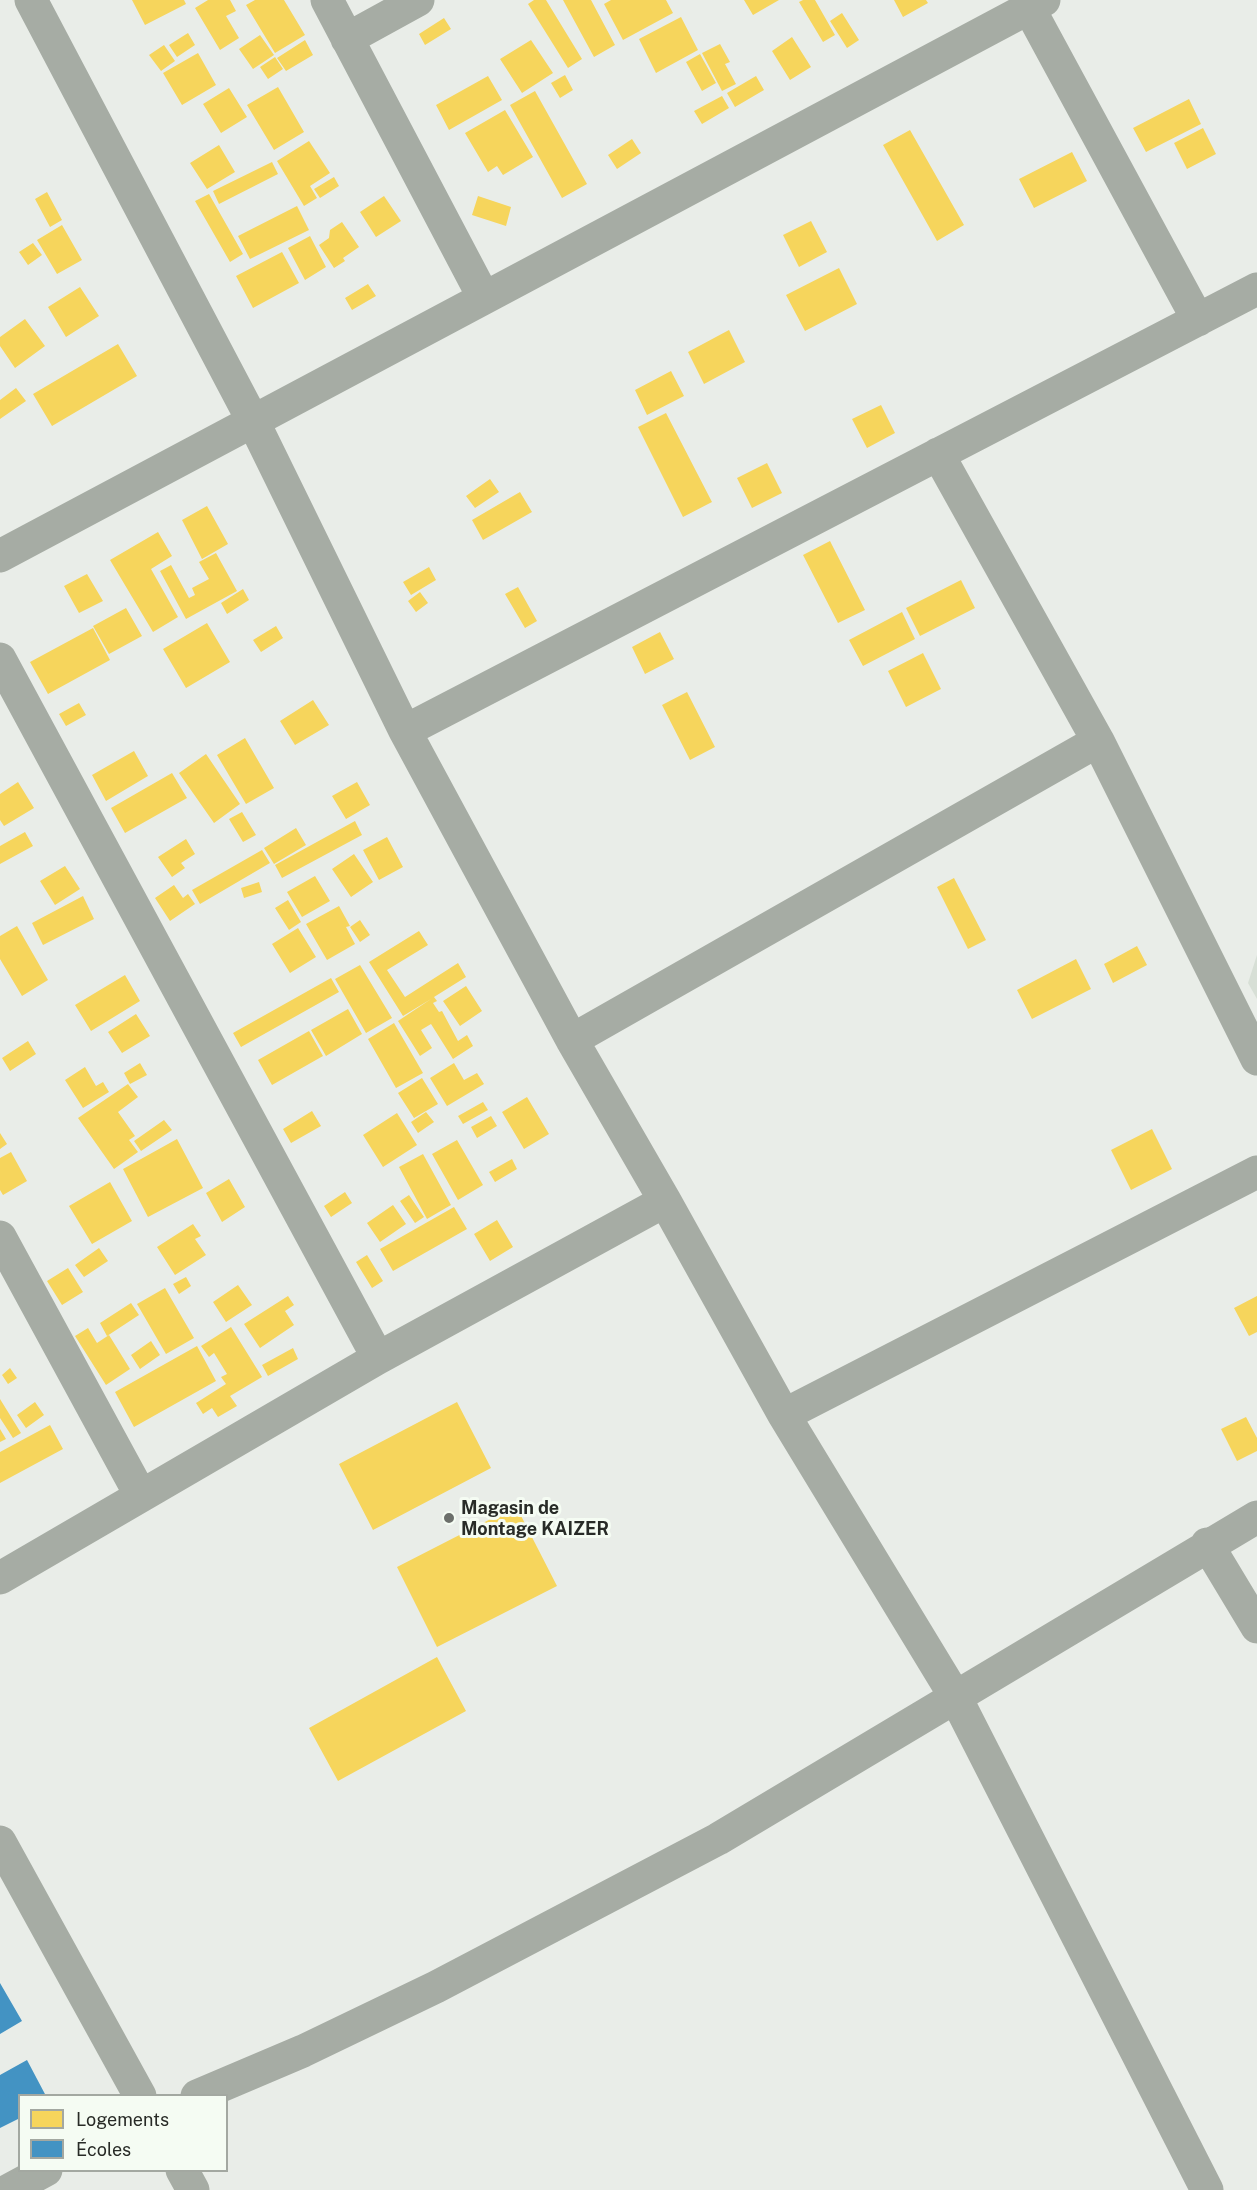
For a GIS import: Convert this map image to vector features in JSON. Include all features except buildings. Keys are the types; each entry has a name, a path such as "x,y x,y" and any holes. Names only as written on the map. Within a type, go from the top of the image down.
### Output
{"street":[{"path":"31,0 254,423 405,731 572,1041 665,1201 784,1415 956,1698 1208,2190"},
{"path":"327,0 484,298"},
{"path":"347,39 418,0"},
{"path":"0,556 254,423 1037,4 1198,320"},
{"path":"405,731 1257,289"},
{"path":"938,454 1098,741 1257,1059"},
{"path":"0,659 378,1358"},
{"path":"572,1041 1098,741"},
{"path":"784,1415 1257,1172"},
{"path":"0,1578 378,1358 665,1201"},
{"path":"0,1237 141,1496"},
{"path":"202,2094 303,2052 436,1987 718,1839 1257,1516"},
{"path":"1207,1544 1257,1627"},
{"path":"0,1842 139,2094"},
{"path":"9,2190 42,2172"},
{"path":"183,2172 193,2190"}],"shaded area":[{"path":"1257,955 1257,999 1248,983"}],"place":[{"name":"Magasin de Montage KAIZER","path":"449,1518"}]}
